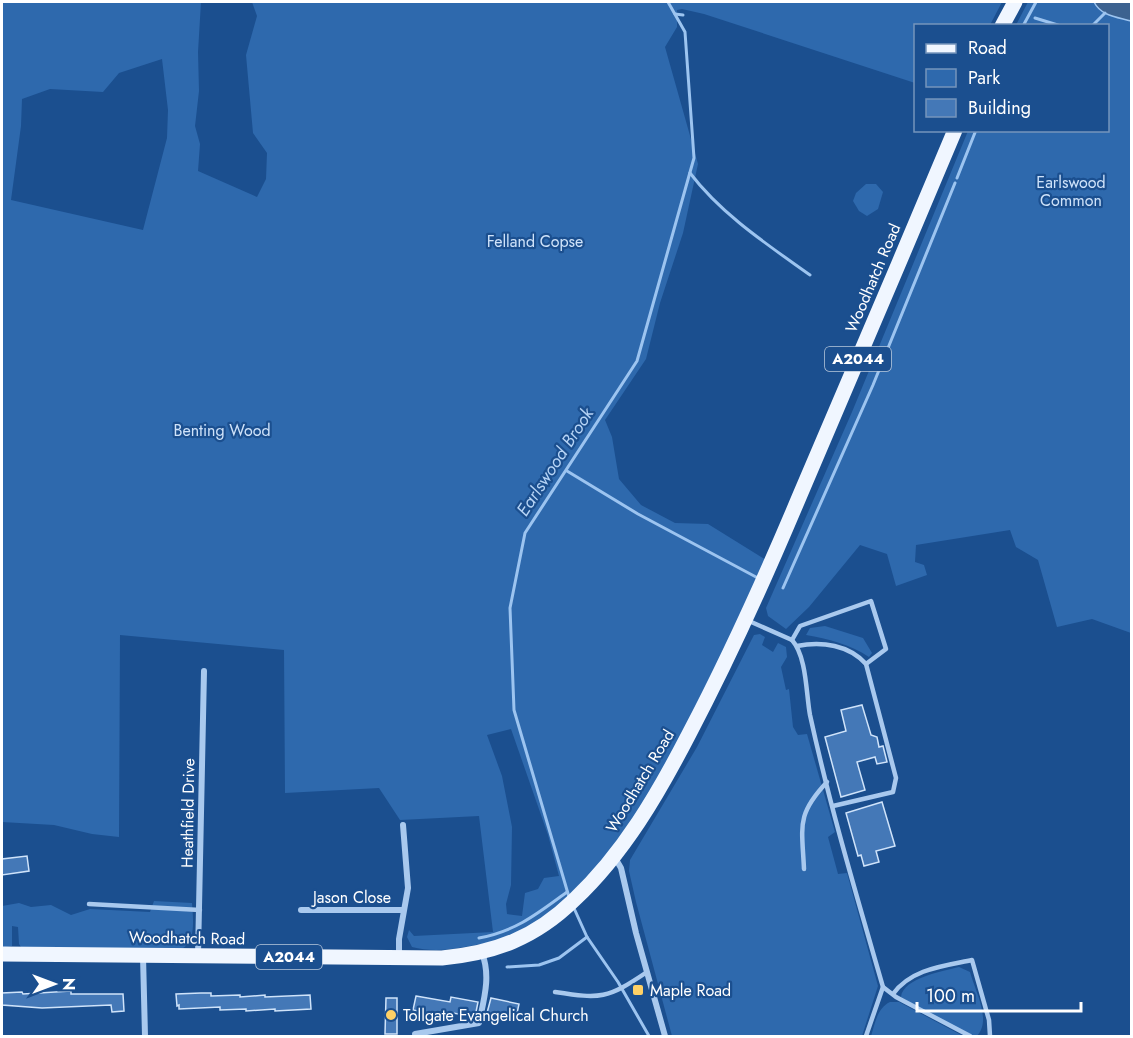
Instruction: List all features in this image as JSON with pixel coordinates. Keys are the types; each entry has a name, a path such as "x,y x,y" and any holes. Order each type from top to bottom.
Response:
{"main road":[{"path":"1003,24 1015,2"},
{"name":"Woodhatch Road","path":"2,954 442,958 501,948 538,928 569,905 614,856 643,816 708,699 746,620 954,132"}],"street":[{"name":"Heathfield Drive","path":"198,956 204,671"},
{"name":"Jason Close","path":"399,958 402,910 408,888 402,825"},
{"path":"614,856 621,868 665,1036"},
{"name":"Jason Close","path":"301,910 402,910"},
{"path":"415,1034 479,1023 487,986 486,963 482,952"},
{"path":"143,956 145,1036"}],"lane":[{"path":"792,640 800,626 871,601 886,649 866,664"},
{"path":"746,620 792,640 797,646 804,673 810,714 833,806 883,987 866,1036"},
{"path":"797,646 813,643 843,648 858,655 866,664 896,778 893,792 833,806"},
{"path":"804,868 802,826 804,810 827,782"},
{"path":"89,904 200,910"},
{"path":"893,994 899,986 926,970 972,960 989,1020 990,1036"},
{"path":"555,992 588,996 607,995 616,992 647,972"},
{"path":"883,987 970,1036"}],"green space":[{"path":"2,2 201,2 198,52 199,91 195,126 200,144 198,171 257,197 266,179 267,153 253,133 246,55 257,16 252,2 1002,2 991,24 914,24 914,83 704,14 677,10 677,27 665,47 698,164 683,233 660,303 646,359 605,420 612,437 619,479 641,505 675,523 708,524 766,560 695,713 654,787 603,861 551,911 527,929 500,940 448,949 426,950 412,947 407,937 409,930 414,936 493,932 479,816 400,820 379,788 285,793 284,650 120,635 119,837 92,834 54,825 2,822","holes":["162,59 168,110 167,138 143,230 11,200 21,126 22,99 50,89 103,92 119,73","511,729 548,835 559,876 544,878 538,889 525,893 522,916 507,914 506,904 511,885 512,827 502,776 487,735"]},
{"name":"Earlswood Common","path":"1028,2 1131,2 1131,633 1092,619 1057,627 1038,560 1016,547 1010,530 916,545 915,562 924,565 927,575 896,586 887,554 860,545 809,607 786,629 768,616 766,608 852,412 968,132 1109,132 1109,24 1017,24"},
{"path":"866,184 876,184 883,192 878,209 867,216 859,211 853,201 856,193"},
{"path":"825,626 863,638 872,653 869,657 847,645 806,635 810,628"},
{"path":"760,634 765,637 762,645 773,652 778,643 786,647 787,657 781,667 786,690 789,689 793,727 798,735 807,734 835,832 828,837 838,874 847,873 878,986 862,1036 672,1036 636,902 629,871 630,860 697,747 754,635"},
{"path":"154,901 192,903 193,930 185,947 179,950 21,947 18,927 12,926 12,946 2,948 2,906 19,903 31,907 51,905 71,915 90,909 150,912"},
{"path":"959,967 970,972 981,1005 983,1022 977,1036 967,1036 901,997 903,990 916,980"},
{"path":"890,1002 899,1002 963,1036 871,1036 879,1012"}],"shaded area":[{"path":"1094,2 1131,2 1131,21 1105,13"}],"building":[{"path":"862,705 871,735 877,737 879,747 883,746 887,762 877,764 875,757 857,762 865,790 841,797 825,737 846,731 841,710"},
{"path":"882,802 895,846 876,851 879,862 864,866 861,855 858,856 846,813"},
{"path":"27,856 29,871 2,875 2,859"},
{"path":"71,991 71,994 123,994 124,1011 112,1012 111,1005 42,1008 2,1005 2,993"},
{"path":"211,993 211,996 240,995 240,997 310,995 311,1009 246,1011 246,1009 220,1010 220,1007 179,1009 179,1005 177,1006 176,994"},
{"path":"416,996 450,1002 451,997 478,1002 475,1017 442,1011 441,1016 413,1010"},
{"name":"Tollgate Evangelical Church","path":"386,998 397,998 397,1034 385,1034"},
{"path":"491,998 519,1004 516,1018 487,1013"}],"waterway":[{"name":"Earlswood Brook","path":"569,897 514,710 510,608 525,533 637,361 694,158 685,32 668,2"},
{"path":"1024,24 1036,2"},
{"path":"1094,24 1105,13"},
{"name":"Earlswood Brook","path":"675,14 683,15"},
{"path":"1035,18 1054,24"},
{"path":"957,178 975,132"},
{"path":"690,173 731,216 810,275"},
{"path":"783,588 873,385 955,183"},
{"path":"567,471 638,514 756,577"},
{"path":"479,938 515,926 567,892"},
{"name":"Earlswood Brook","path":"573,906 587,937 618,982 649,1036"},
{"path":"507,967 539,965 559,958 587,937"}],"place":[{"name":"Maple Road","path":"638,990"},
{"name":"Tollgate Evangelical Church","path":"391,1015"}],"park label":[{"name":"Felland Copse","path":"535,241"},
{"name":"Benting Wood","path":"222,430"}]}
